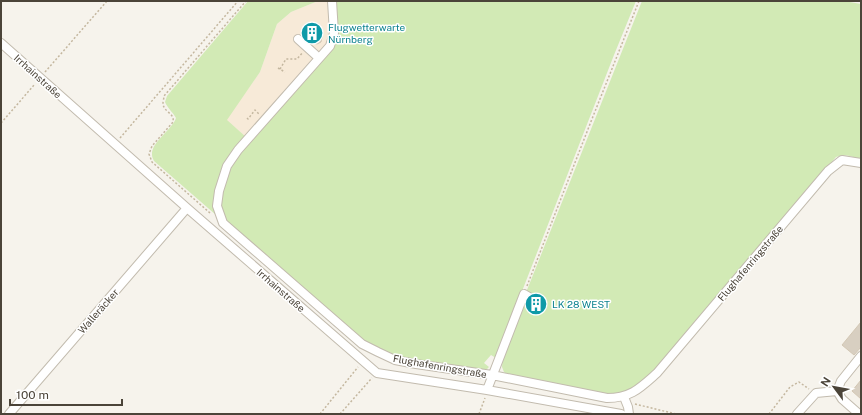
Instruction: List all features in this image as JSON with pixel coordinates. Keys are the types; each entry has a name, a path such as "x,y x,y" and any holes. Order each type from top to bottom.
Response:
{"street":[{"name":"Flughafenringstraße","path":"332,1 334,33 330,46 238,150 228,166 219,191 217,206 222,223 362,344 395,360 492,375 608,398 625,399 657,373 828,171 842,160 861,163"},
{"path":"298,38 319,58"},
{"name":"Irrhainstraße","path":"1,43 187,208 377,373"},
{"name":"Walleräcker","path":"8,414 187,208"},
{"path":"487,390 524,294 534,300 537,298 539,300"},
{"path":"837,391 841,381 861,356"},
{"path":"377,373 487,390 621,414"},
{"path":"797,414 816,393 837,391"},
{"path":"837,391 842,399 859,414"},
{"path":"625,399 628,407 628,414"}],"path":[{"path":"1,123 107,1"},
{"path":"115,144 238,1"},
{"path":"211,213 152,162 149,154 152,146 174,119 164,109 164,96 246,1"},
{"path":"524,294 639,1"},
{"path":"285,72 279,68 286,59 297,59 308,47"},
{"path":"247,118 248,119 255,110 265,119"},
{"path":"320,414 363,361"},
{"path":"340,414 377,373"},
{"path":"768,414 790,387 799,382 816,393"},
{"path":"479,414 487,390"},
{"path":"625,399 676,414"}],"shaded area":[{"path":"318,1 329,1 331,36 328,44 246,137 226,120 260,72 277,24 291,12"}],"green space":[{"path":"248,1 318,1 291,12 277,24 260,72 227,120 246,137 232,153 216,215 154,161 152,156 155,145 174,123 176,118 165,102 167,96"},
{"path":"335,1 636,1 496,358 491,355 484,363 489,367 486,370 407,360 387,354 360,340 232,229 225,219 220,206 220,197 232,163 338,38"},
{"path":"642,1 844,1 861,4 861,160 849,156 836,157 654,371 635,388 624,393 607,396 509,376 504,372 502,367 503,353 526,298 534,302 533,304 536,306 539,303 527,293 527,290"}],"building":[{"name":"Flugwetterwarte Nürnberg","path":"313,24 321,30 319,32 322,37 321,42 317,44 312,42 306,32"},
{"path":"861,322 861,347 854,355 842,345"},
{"path":"861,380 861,399 852,391"}],"place":[{"name":"Flugwetterwarte Nürnberg","path":"312,33"},
{"name":"LK 28 WEST","path":"536,304"}]}
